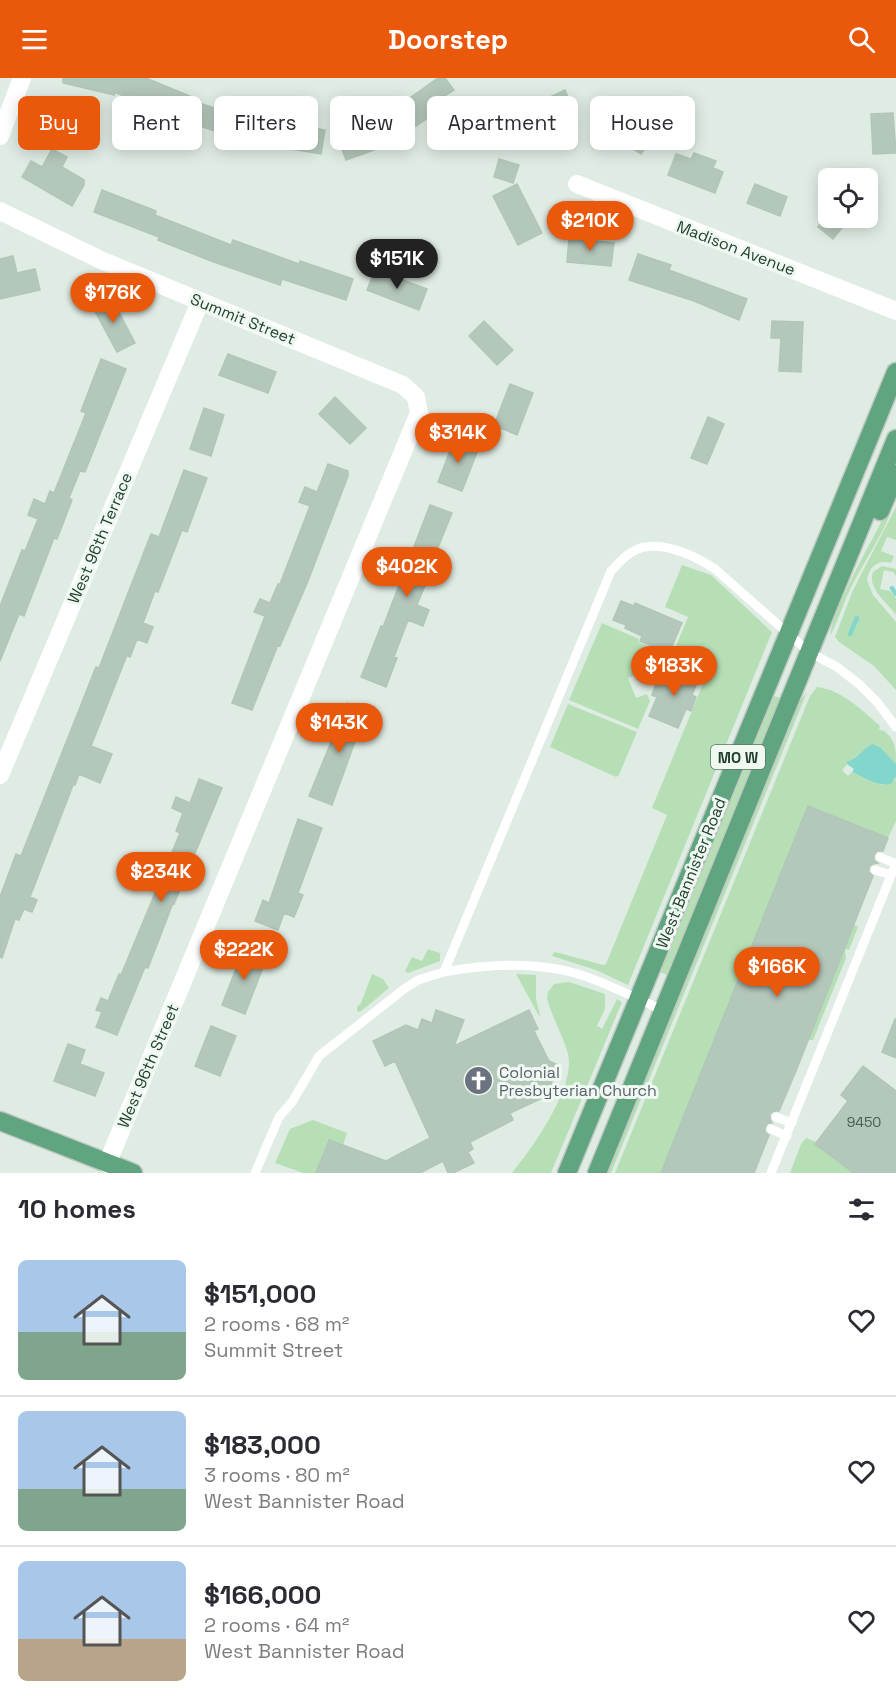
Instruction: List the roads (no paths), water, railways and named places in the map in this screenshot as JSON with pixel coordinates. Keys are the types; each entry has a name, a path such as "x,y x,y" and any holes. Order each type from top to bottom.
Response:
{"main road":[{"name":"West Bannister Road","path":"567,1173 896,372"},
{"name":"West Bannister Road","path":"597,1173 896,439"},
{"path":"858,534 881,509 896,474"},
{"path":"0,1121 133,1173"}],"street":[{"path":"0,136 4,115 22,78"},
{"name":"Madison Avenue","path":"577,184 896,311"},
{"name":"Summit Street","path":"0,211 103,261 403,385 416,397 417,402"},
{"name":"West 96th Terrace","path":"0,775 200,302"},
{"name":"West 96th Street","path":"107,1164 420,413 417,402"}],"lane":[{"path":"444,972 611,571 622,558 632,551 648,547 666,548 702,560 809,652 859,684 877,702 896,727"},
{"path":"771,1173 896,864 880,857"},
{"path":"875,870 891,876"},
{"path":"255,1173 279,1117 292,1102 319,1056 418,980 444,972 495,965 538,967 561,970 591,979 664,1011"},
{"path":"776,1117 792,1123"},
{"path":"771,1129 787,1136"}],"water":[{"path":"873,744 881,748 896,764 896,777 891,784 876,783 866,779 852,772 854,769 847,764"}],"waterway":[{"path":"892,588 896,594"},
{"path":"850,634 857,618"}],"place":[{"name":"Colonial Presbyterian Church","path":"478,1081"}]}
